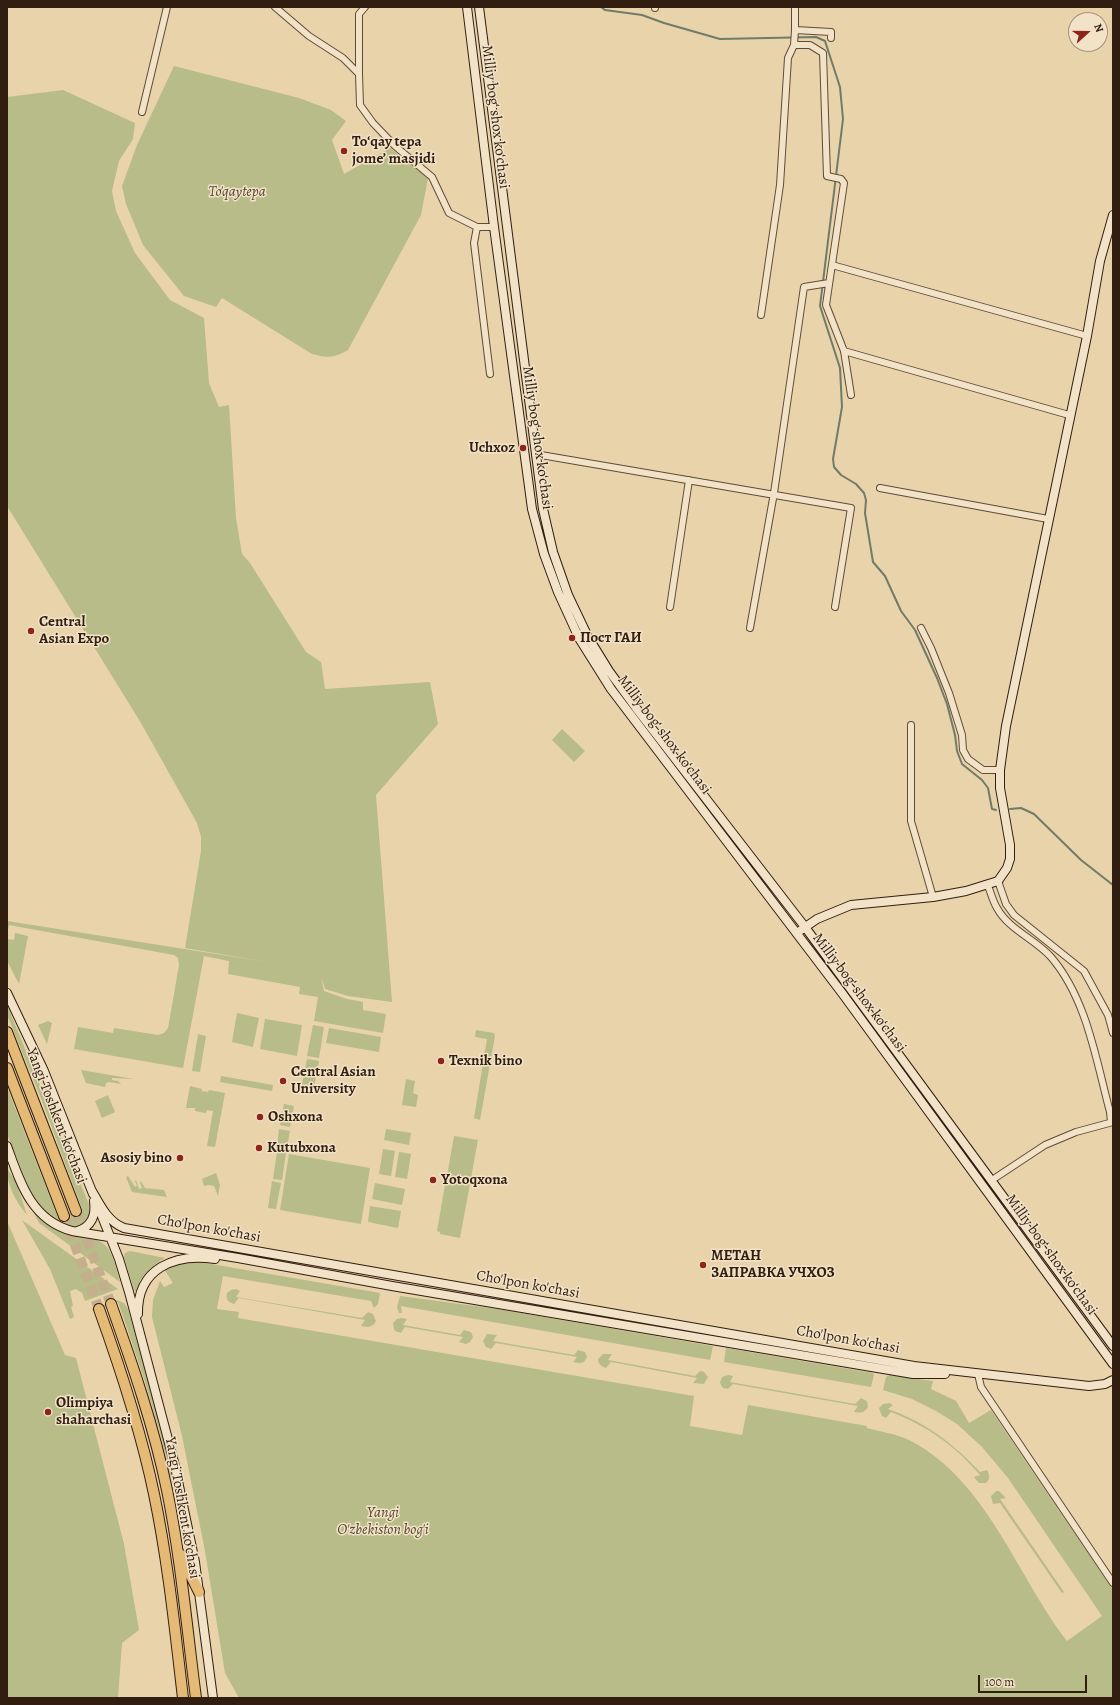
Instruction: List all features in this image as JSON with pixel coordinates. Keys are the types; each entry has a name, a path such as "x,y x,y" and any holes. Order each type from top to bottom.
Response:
{"highway":[{"name":"Yangi Toshkent ko‘chasi","path":"7,1032 76,1211"},
{"name":"Yangi Toshkent ko‘chasi","path":"7,1068 64,1216"},
{"name":"Yangi Toshkent ko‘chasi","path":"111,1304 134,1367 150,1422 167,1491 177,1547 196,1698"},
{"name":"Yangi Toshkent ko‘chasi","path":"99,1309 129,1397 153,1489 164,1551 183,1698"},
{"path":"177,1547 199,1592"}],"main road":[{"path":"467,9 479,8"},
{"name":"Milliy bog‘ shox ko‘chasi","path":"479,8 543,508 554,552 568,595 595,649 636,708 805,927 1113,1346"},
{"name":"Milliy bog‘ shox ko‘chasi","path":"467,9 494,227 532,509 544,554 571,622 590,657 626,710 895,1065 1113,1364"},
{"path":"797,934 817,919 851,905 933,897 988,886 998,882 1007,868 1010,859 1010,845 1000,788 1000,770 1006,726 1069,415 1087,336 1100,261 1113,215"},
{"path":"509,340 521,338"},
{"path":"7,993 44,1071 111,1237 127,1285 165,1423 180,1489 199,1592 213,1698"},
{"path":"895,1065 903,1059"},
{"path":"926,1107 934,1102"},
{"name":"Cho'lpon ko'chasi","path":"7,1146 22,1186 35,1207 54,1223 75,1231 913,1374 978,1374"},
{"path":"75,1231 86,1227 94,1218 95,1208 92,1191"},
{"name":"Cho'lpon ko'chasi","path":"92,1191 109,1217 116,1224 124,1228 914,1366 1089,1386 1105,1384 1113,1380"},
{"path":"142,1338 138,1313 140,1294 148,1279 163,1266 187,1258 275,1264"}],"street":[{"path":"142,112 168,7"},
{"path":"274,7 309,36 343,58 359,74"},
{"path":"358,7 360,105 373,123 395,146 432,177 449,213 477,227 494,227"},
{"path":"359,14 360,10 365,7"},
{"path":"761,315 780,185 788,58 794,45 796,30 795,7"},
{"path":"796,30 831,32 830,38"},
{"path":"794,45 810,45 824,53 827,176 841,179 844,183 832,265 825,284 826,305 844,350 851,395"},
{"path":"477,227 474,244 490,374"},
{"path":"832,265 1087,336"},
{"path":"750,628 774,493 804,288 825,284"},
{"path":"844,350 1069,415"},
{"path":"535,454 774,493 850,508 835,606"},
{"path":"670,607 689,480"},
{"path":"880,488 1048,519"},
{"path":"921,628 931,648 948,693 962,735 963,750 968,759 983,770 1000,770"},
{"path":"911,725 911,821 933,897"},
{"path":"998,882 1006,904 1014,915 1084,971 1108,1015 1113,1033"},
{"path":"988,886 997,908 1016,929 1050,956 1064,976 1079,1004 1089,1033 1112,1122 1076,1132 1045,1145 992,1180"},
{"path":"978,1374 981,1387 1113,1582"}],"green space":[{"name":"To'qaytepa","path":"174,66 299,98 331,110 346,121 332,140 344,174 390,148 428,178 421,215 348,350 339,355 331,356 312,354 222,298 216,307 184,296 143,245 126,204 122,186 137,145"},
{"path":"63,90 135,123 133,139 119,161 112,191 116,211 135,253 170,300 204,318 209,383 219,407 229,405 236,518 242,554 250,563 306,652 321,662 325,689 430,682 438,724 376,795 392,1002 348,996 325,989 321,977 324,991 347,999 363,1002 363,1010 386,1014 383,1033 314,1021 318,997 299,994 300,987 228,974 229,961 204,956 183,1068 74,1049 78,1027 113,1033 114,1028 158,1035 164,1033 168,1028 179,965 178,958 174,955 9,925 7,935 7,921 267,962 185,948 201,851 201,837 197,823 141,723 7,506 7,97"},
{"path":"562,729 585,751 574,762 552,740"},
{"path":"15,933 28,936 19,984 7,961 7,939 14,940"},
{"path":"7,1005 90,1207 89,1219 82,1225 76,1227 60,1223 46,1213 32,1196 7,1134 7,1087 58,1218 82,1209 42,1101 7,1015"},
{"path":"237,1013 259,1018 253,1047 232,1042"},
{"path":"265,1019 302,1025 297,1056 260,1049"},
{"path":"48,1021 52,1023 47,1044 38,1025"},
{"path":"313,1025 324,1027 319,1058 307,1056"},
{"path":"329,1028 381,1037 379,1052 326,1043"},
{"path":"476,1030 494,1033 495,1036 480,1120 474,1118 487,1039 475,1037"},
{"path":"198,1034 206,1036 200,1072 192,1071"},
{"path":"307,1059 319,1061 313,1092 301,1089"},
{"path":"81,1070 134,1079 112,1078 112,1080 118,1081 121,1084 109,1082 106,1083 105,1087 86,1083"},
{"path":"221,1076 273,1085 272,1091 220,1082"},
{"path":"406,1079 415,1081 413,1093 418,1095 416,1107 402,1105"},
{"path":"190,1086 202,1089 202,1091 208,1092 209,1090 225,1093 215,1147 207,1146 213,1111 207,1110 206,1113 195,1111 195,1108 186,1108"},
{"path":"108,1095 115,1112 102,1118 95,1101"},
{"path":"284,1104 294,1106 290,1127 280,1125"},
{"path":"279,1129 290,1131 287,1148 277,1146"},
{"path":"386,1129 411,1133 409,1145 384,1140"},
{"path":"454,1136 478,1140 460,1238 440,1234 440,1232 437,1231 445,1185 442,1184 444,1175 447,1176"},
{"path":"383,1149 395,1151 391,1176 379,1174"},
{"path":"277,1152 286,1153 282,1180 273,1179"},
{"path":"399,1152 411,1154 407,1179 395,1177"},
{"path":"289,1154 370,1168 361,1224 280,1210"},
{"path":"7,1168 16,1182 27,1215 19,1205 10,1187"},
{"path":"216,1173 220,1185 218,1196 214,1186 204,1186 202,1179"},
{"path":"128,1176 135,1187 137,1186 136,1180 139,1189 142,1188 141,1181 145,1188 164,1190 167,1197 132,1192 126,1177"},
{"path":"272,1181 281,1183 276,1209 268,1208"},
{"path":"375,1183 405,1189 402,1205 372,1199"},
{"path":"370,1206 401,1211 398,1228 368,1222"},
{"path":"33,1211 49,1224 62,1231 71,1235 96,1240 105,1245 111,1252 120,1282 39,1223"},
{"path":"22,1220 118,1289 85,1301 82,1293 76,1289 70,1291 73,1306 71,1307 74,1317 70,1319 50,1269"},
{"name":"Olimpiya shaharchasi","path":"7,1221 65,1355 76,1358 124,1544 139,1630 122,1643 118,1698 7,1698"},
{"path":"130,1251 165,1258 143,1276 136,1292 134,1290 124,1257 125,1253"},
{"name":"Yangi O'zbekiston bog'i","path":"194,1261 380,1293 378,1304 374,1308 371,1301 223,1276 217,1309 239,1312 238,1318 694,1396 690,1426 742,1435 748,1405 867,1426 867,1428 895,1435 911,1441 937,1458 960,1480 981,1505 1049,1615 1067,1641 1102,1616 1008,1478 982,1447 957,1424 912,1399 883,1390 886,1377 889,1375 933,1381 931,1389 956,1401 969,1423 991,1410 1113,1590 1113,1698 239,1698 225,1673 205,1551 182,1436 152,1317 153,1300 160,1281 164,1287 173,1283 164,1269 173,1264"},
{"path":"236,1289 240,1291 236,1297 362,1318 368,1312 373,1314 376,1321 372,1326 365,1327 361,1326 365,1320 239,1298 234,1304 228,1300 227,1293"},
{"path":"400,1296 498,1309 713,1346 710,1360 401,1306 402,1313 399,1313 397,1307"},
{"path":"117,1300 124,1303 128,1309 160,1423 180,1511 178,1511 160,1431 118,1302 93,1311 92,1309"},
{"path":"397,1319 407,1319 403,1325 460,1335 464,1330 471,1332 473,1337 470,1342 466,1344 459,1342 463,1337 405,1327 401,1333 395,1331 393,1323"},
{"path":"487,1334 497,1335 493,1341 574,1355 578,1350 585,1352 587,1357 584,1362 580,1363 573,1362 577,1357 496,1343 491,1349 486,1347 483,1341"},
{"path":"726,1348 873,1373 874,1375 871,1387 724,1362"},
{"path":"603,1354 612,1354 608,1360 695,1376 700,1371 704,1372 708,1377 704,1384 693,1383 697,1378 611,1362 606,1368 600,1365 598,1361"},
{"path":"728,1375 733,1376 730,1382 855,1404 861,1398 867,1401 868,1407 862,1412 854,1412 858,1406 733,1384 728,1389 723,1388 720,1383 722,1377"},
{"path":"889,1403 893,1405 888,1409 914,1420 938,1434 980,1472 987,1470 989,1479 987,1482 979,1483 974,1477 980,1475 970,1464 950,1446 929,1431 891,1412 886,1418 882,1416 879,1408 883,1404"},
{"path":"996,1491 999,1491 1006,1498 1000,1499 1064,1592 1062,1593 1000,1503 993,1504 991,1496"}],"waterway":[{"path":"601,7 605,10 642,15 720,39 816,37 825,41 840,87 843,119 820,306 840,368 842,407 833,459 834,467 841,475 856,484 864,493 866,500 865,513 873,562 885,576 901,611 915,630 937,678 947,704 955,735 957,751 962,764 982,780 988,788 992,809 996,810"},
{"path":"1010,809 1021,808 1034,814 1081,860 1113,885"}],"tunnel":[{"path":"76,1211 111,1304"},
{"path":"64,1216 99,1309"}],"place":[{"name":"To‘qay tepa jome’ masjidi","path":"344,151"},
{"name":"Uchxoz","path":"523,448"},
{"name":"Central Asian Expo","path":"31,631"},
{"name":"Пост ГАИ","path":"572,638"},
{"name":"Texnik bino","path":"441,1061"},
{"name":"Central Asian University","path":"283,1081"},
{"name":"Oshxona","path":"260,1117"},
{"name":"Kutubxona","path":"259,1148"},
{"name":"Asosiy bino","path":"180,1158"},
{"name":"Yotoqxona","path":"433,1180"},
{"name":"МЕТАН ЗАПРАВКА УЧХОЗ","path":"703,1265"},
{"name":"Olimpiya shaharchasi","path":"48,1412"}]}
